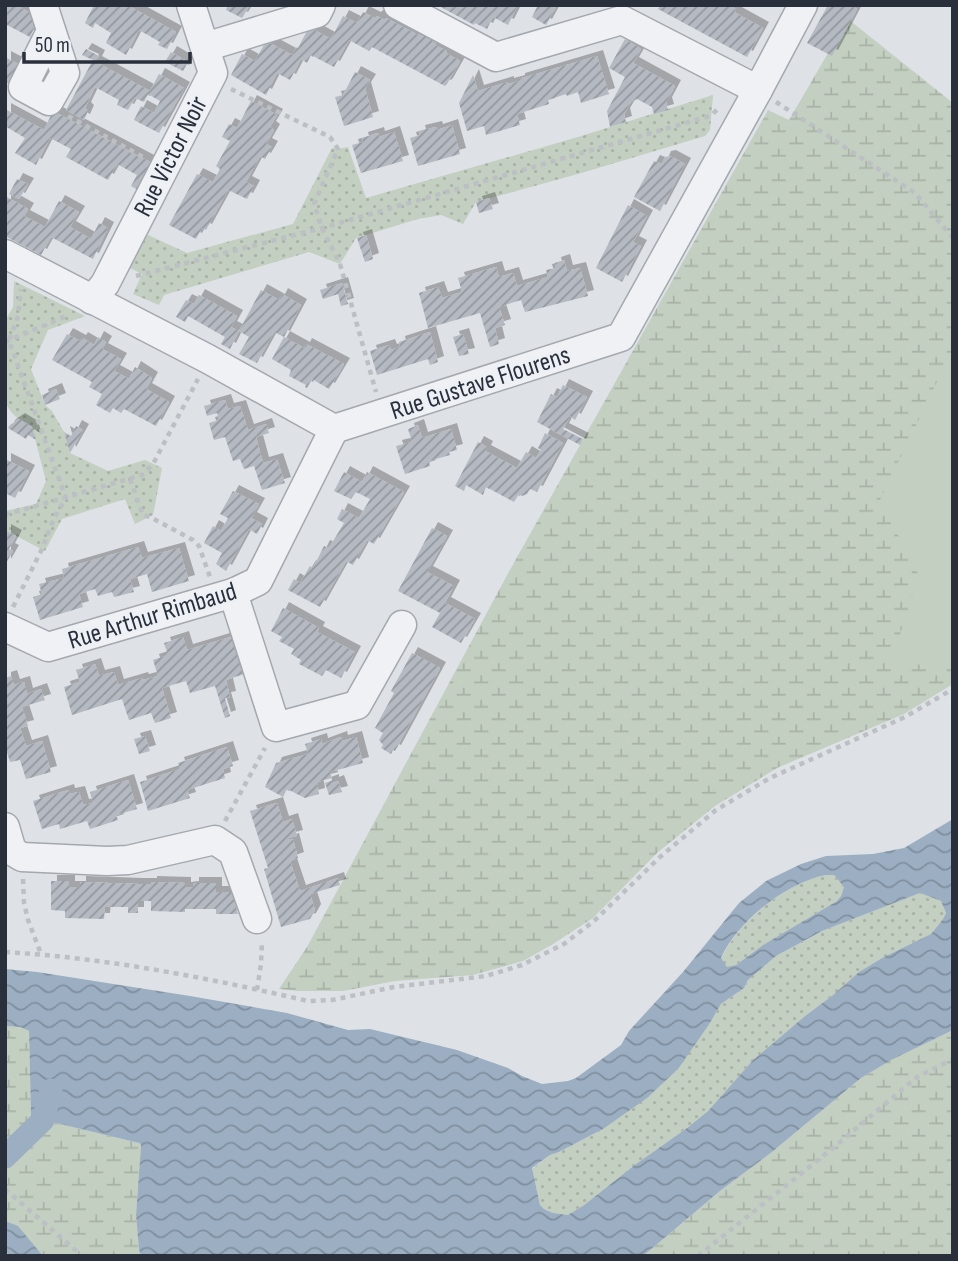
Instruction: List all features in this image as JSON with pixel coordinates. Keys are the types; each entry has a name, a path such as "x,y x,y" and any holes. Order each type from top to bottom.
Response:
{"street":[{"name":"Rue Victor Noir","path":"98,292 213,73 191,5"},
{"path":"398,5 496,57 622,20 752,87"},
{"name":"Rue Gustave Flourens","path":"334,429 621,337 752,87 803,5"},
{"path":"205,47 327,8"},
{"path":"47,18 65,73 48,101"},
{"path":"14,258 98,292 208,359 334,429"},
{"name":"Rue Arthur Rimbaud","path":"8,619 48,647 225,596 258,581 334,429"},
{"path":"225,596 276,727 357,705 402,625"},
{"path":"5,827 12,851 22,857 128,860 215,840 233,852 257,919"}],"path":[{"path":"210,79 330,137 338,149 314,204 322,228 340,264 384,413"},
{"path":"7,342 76,312 98,292 710,116 752,87 915,192 953,238"},
{"path":"48,101 55,109 164,168"},
{"path":"14,258 18,316 7,342 66,498"},
{"path":"5,516 142,475 153,464 208,359"},
{"path":"130,479 143,515 193,540 199,546 225,596"},
{"path":"8,619 54,518 66,498"},
{"path":"5,952 41,954 165,971 308,1001 332,1000 394,987 486,976 522,965 564,944 594,921 660,857 716,810 770,778 905,717 953,689"},
{"path":"215,840 276,727"},
{"path":"22,857 24,903 41,954"},
{"path":"257,919 262,940 257,990"},
{"path":"698,1256 917,1077 953,1059"},
{"path":"5,1189 82,1256"}],"green space":[{"path":"848,19 953,103 953,684 904,714 777,768 715,806 657,853 593,918 523,961 473,975 395,981 343,991 279,989 307,947 511,568 768,110 789,120"},
{"path":"713,95 710,130 705,136 476,202 463,224 441,215 418,219 356,238 340,264 309,252 164,295 159,305 133,294 142,274 116,261 133,228 187,253 293,224 332,148 348,147 366,198"},
{"path":"14,281 85,316 48,330 31,369 45,405 52,411 64,432 70,453 108,471 145,460 162,468 153,515 135,524 125,499 62,519 45,551 5,530 5,511 36,504 46,481 32,427 13,414 5,401 5,321 13,307"},
{"path":"953,355 953,669 891,661 919,576 880,500 947,361"},
{"path":"826,875 834,875 844,887 837,901 763,945 736,965 727,968 721,959 751,918 795,886"},
{"path":"920,893 941,901 946,913 931,934 859,972 753,1060 708,1111 584,1205 568,1215 553,1213 540,1205 532,1169 550,1155 603,1129 698,1038 721,1004 744,988 748,980 776,956 822,931"},
{"path":"5,1026 29,1031 31,1117 139,1143 141,1146 136,1215 141,1256 5,1256"},
{"path":"953,1030 953,1256 643,1256 861,1078 890,1060"}],"water":[{"path":"953,819 953,1030 861,1078 643,1256 141,1256 136,1215 141,1145 31,1117 29,1031 5,1026 5,969 287,1013 348,1030 370,1029 457,1050 508,1068 542,1084 568,1081 621,1045 629,1031 683,972 739,903 766,881 801,864 826,856 873,854 904,848","holes":["826,875 834,875 844,887 837,901 763,945 736,965 727,967 721,958 751,918 795,886","920,893 941,901 946,913 931,934 859,972 753,1060 708,1111 584,1205 568,1215 553,1213 540,1205 532,1168 550,1155 603,1129 647,1098 678,1069 721,1004 744,988 748,980 776,956 822,931"]},
{"path":"5,1221 18,1226 43,1256 10,1256 5,1250"}],"building":[{"path":"5,5 16,5 39,18 30,37 5,24"},
{"path":"94,5 127,5 176,32 167,49 139,30 126,55 106,43 111,33 95,23 93,28 85,23"},
{"path":"228,5 250,5 242,18 226,10"},
{"path":"437,5 518,5 508,25 493,17 487,29"},
{"path":"538,5 557,5 546,25 532,17"},
{"path":"660,5 729,5 736,9 734,12 763,28 747,57 658,9"},
{"path":"828,5 851,5 857,9 832,56 807,43"},
{"path":"363,12 375,18 386,18 418,35 420,33 460,61 447,84 445,86 372,47 369,51 349,40 334,67 311,55 307,63 301,59 290,80 277,73 266,95 231,75 242,54 255,61 266,41 292,55 309,27 331,39 343,16 357,23"},
{"path":"625,39 641,49 633,63 675,86 666,103 668,110 654,114 652,107 637,99 631,102 624,114 626,122 610,127 607,111 625,77 609,68"},
{"path":"86,49 99,56 96,62 150,91 159,74 184,88 159,133 134,120 141,106 154,113 160,101 148,94 144,102 135,98 128,110 117,105 119,100 95,87 85,108 88,111 84,120 66,110 93,60 82,55"},
{"path":"171,52 188,62 183,71 165,62"},
{"path":"597,56 609,94 581,103 578,92 567,96 566,94 548,100 549,104 517,114 520,125 486,135 484,126 467,131 459,103 473,75 478,91"},
{"path":"5,57 24,67 14,86 5,82"},
{"path":"355,72 370,80 365,88 373,117 344,126 335,97 343,95"},
{"path":"251,101 277,115 270,127 274,130 266,144 272,147 265,159 260,156 246,182 254,186 247,199 228,190 206,230 202,228 196,239 169,225 197,174 213,182 220,169 216,166 230,141 222,137 229,124 237,128"},
{"path":"5,109 44,130 53,111 154,164 140,191 131,186 137,175 117,164 108,180 66,157 71,149 50,138 36,165 15,153 25,138 5,126"},
{"path":"452,125 460,154 418,166 410,138 420,135 419,131 436,127 437,130"},
{"path":"394,132 403,161 361,173 352,145 363,142 362,138 378,133 379,137"},
{"path":"670,156 685,164 660,211 634,197 654,161 662,164 665,157"},
{"path":"17,179 28,184 19,199 9,194"},
{"path":"5,196 28,209 24,216 45,227 59,201 79,212 70,227 91,239 99,223 108,228 93,259 51,237 41,255 5,236"},
{"path":"489,198 493,209 479,213 476,202"},
{"path":"628,205 647,216 633,242 641,246 622,282 596,268"},
{"path":"366,235 373,259 365,262 357,238"},
{"path":"564,260 567,271 580,268 588,296 525,312 521,300 499,307 505,325 495,328 499,344 490,347 480,313 428,328 419,293 438,287 442,298 462,292 458,278 496,267 499,277 513,273 517,286 548,277 546,270 556,268 555,263"},
{"path":"342,283 348,304 341,306 338,294 323,299 320,290"},
{"path":"261,290 279,300 282,294 301,305 284,337 274,332 257,363 239,354 249,337 239,331"},
{"path":"199,295 237,316 231,327 239,331 230,349 221,344 225,337 188,316 185,322 176,317 186,300 194,304"},
{"path":"430,332 438,362 430,365 428,359 377,375 370,351 389,345 391,350 400,347 399,342"},
{"path":"67,334 94,345 98,337 106,342 102,349 121,359 114,371 129,379 135,367 152,378 146,389 169,402 156,426 124,409 121,413 113,408 110,413 96,405 102,394 89,387 92,382 52,360"},
{"path":"463,334 469,354 459,356 453,337"},
{"path":"284,337 304,348 306,344 344,364 329,389 312,379 307,388 305,387 306,385 289,376 291,370 272,359"},
{"path":"563,385 587,397 575,420 570,416 563,429 583,439 580,445 537,422 551,394 557,397"},
{"path":"56,389 60,399 45,405 42,395"},
{"path":"225,400 228,409 240,406 248,430 266,424 269,433 256,437 263,463 277,459 285,483 262,490 254,466 244,469 240,459 233,461 225,437 214,440 209,423 219,420 217,413 207,416 204,406"},
{"path":"19,419 32,427 36,440 28,435 26,439 8,428"},
{"path":"418,425 422,438 451,429 457,450 429,461 430,466 405,474 396,446 412,442 408,429"},
{"path":"76,426 83,430 70,453 64,432 71,436"},
{"path":"545,433 563,443 537,492 530,489 527,494 519,494 514,502 486,487 483,495 466,485 464,491 455,486 478,442 487,447 485,451 517,468 526,452 536,458"},
{"path":"5,459 29,471 15,498 5,493"},
{"path":"344,472 362,482 367,472 404,492 374,544 367,540 353,565 346,561 320,607 288,590 294,579 300,583 310,566 313,568 324,546 329,548 344,523 337,519 342,509 359,518 370,499 356,492 351,499 334,491"},
{"path":"233,491 259,504 251,518 262,524 257,534 249,529 226,571 216,564 222,553 204,543 213,526 221,531 228,518 220,514"},
{"path":"432,528 447,536 427,572 454,586 445,603 475,619 461,643 432,627 440,613 398,591"},
{"path":"5,530 16,536 9,549 13,551 5,565"},
{"path":"138,547 142,558 179,548 189,581 152,592 147,574 130,579 134,592 114,597 112,592 98,596 95,589 79,594 83,607 40,620 33,597 42,594 39,584 64,578 62,569"},
{"path":"283,608 319,628 317,632 355,652 341,678 326,670 322,676 299,664 301,660 291,654 294,649 279,641 282,637 271,631"},
{"path":"234,636 244,674 226,680 230,697 225,698 230,716 225,718 215,686 190,693 186,681 162,688 171,718 155,723 151,713 129,720 122,699 72,715 64,687 80,682 76,670 95,664 99,676 114,672 118,685 142,678 143,680 158,676 153,660 168,655 164,643 183,637 187,650"},
{"path":"412,653 440,668 391,754 381,748 383,745 379,740 383,733 375,728"},
{"path":"11,676 14,685 24,682 27,694 41,689 45,700 22,707 28,726 20,728 26,746 42,741 51,772 26,779 20,760 10,762 5,746 5,678"},
{"path":"145,736 150,751 139,754 134,739"},
{"path":"341,737 342,741 356,737 363,763 330,772 332,778 317,782 319,794 305,798 287,789 283,797 265,787 276,763 308,754 305,744 321,739 322,744"},
{"path":"227,747 233,766 223,769 225,778 187,790 190,798 148,811 140,782 180,769 178,763"},
{"path":"128,780 137,809 116,815 118,820 90,829 87,821 60,829 59,824 42,829 33,801 68,790 69,794 79,792 83,805 93,803 90,792"},
{"path":"333,780 333,783 338,781 342,792 329,795 325,783"},
{"path":"277,803 283,822 292,819 297,836 289,838 293,839 298,858 290,861 300,891 338,878 340,885 310,894 315,910 310,919 281,927 264,869 268,868 250,811"},
{"path":"51,881 69,881 69,887 80,887 80,882 185,883 185,888 193,887 193,883 216,883 216,892 232,892 238,914 216,914 216,909 151,911 151,901 138,901 138,913 128,913 128,907 105,907 104,919 65,918 65,911 51,910"}],"waterway":[{"path":"5,1157 43,1120 51,1090"}]}
